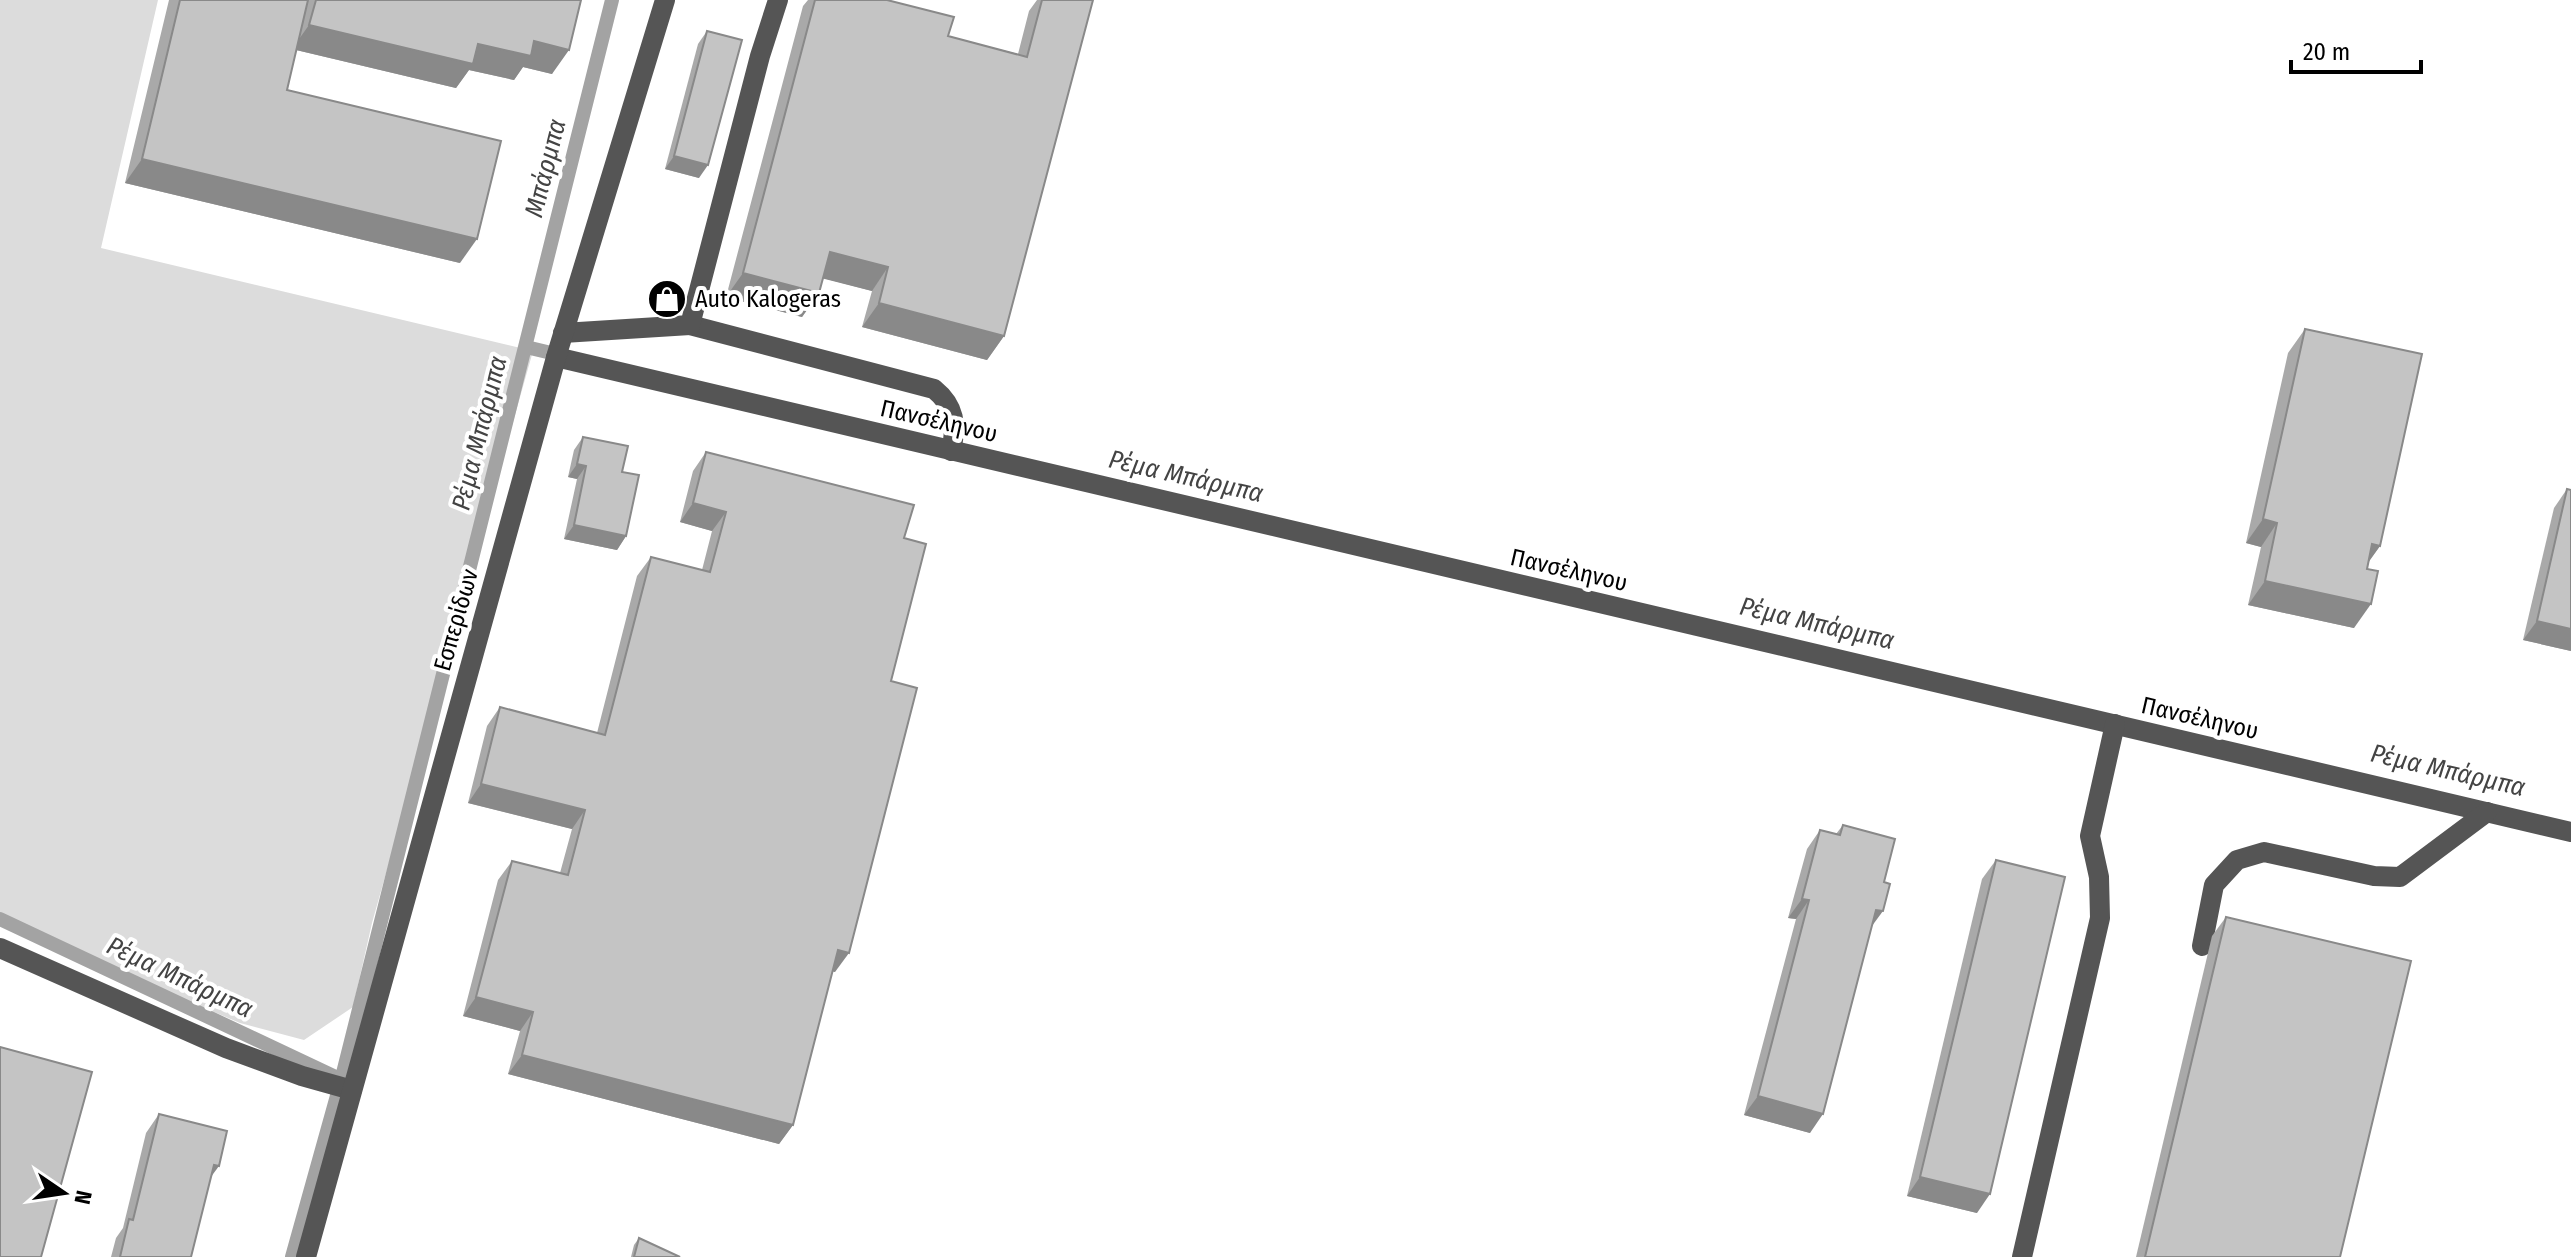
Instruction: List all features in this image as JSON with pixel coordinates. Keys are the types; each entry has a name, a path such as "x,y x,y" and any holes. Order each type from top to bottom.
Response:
{"street":[{"name":"Εσπερίδων","path":"306,1257 556,357 665,0"},
{"path":"690,325 760,56 778,0"},
{"path":"563,333 690,325 934,389 945,398 952,411 955,424 951,451"},
{"name":"Πανσέληνου","path":"556,357 2571,832"},
{"path":"2022,1257 2100,918 2099,877 2090,836 2115,724"},
{"path":"2202,946 2214,885 2237,860 2264,852 2374,876 2400,877 2487,812"},
{"path":"0,948 226,1048 302,1076 352,1090"}],"shaded area":[{"path":"0,0 158,0 101,248 533,351 372,923 353,1007 304,1040 240,1023 0,921"}],"building":[{"path":"180,0 308,0 287,90 501,141 477,239 142,159"},
{"path":"316,0 581,0 569,50 534,41 531,56 478,44 473,64 309,25"},
{"path":"815,0 887,0 954,17 948,36 1027,57 1042,0 1093,0 1004,336 879,303 888,267 830,252 819,293 743,273"},
{"path":"707,31 742,40 708,165 674,156"},
{"path":"2305,329 2422,354 2380,546 2372,544 2367,569 2378,571 2371,604 2265,581 2277,523 2263,519"},
{"path":"583,437 628,446 622,472 639,475 626,536 574,525 586,466 577,464"},
{"path":"706,452 914,505 904,538 926,544 891,681 917,688 849,953 838,950 793,1125 522,1055 533,1012 476,997 512,861 568,875 585,810 481,784 500,707 605,735 651,557 710,572 726,512 693,503"},
{"path":"2567,489 2571,490 2571,629 2537,621"},
{"path":"1843,825 1895,839 1884,882 1890,884 1883,911 1876,910 1823,1114 1758,1096 1809,900 1802,899 1820,830 1840,835"},
{"path":"1996,860 2065,877 1990,1194 1920,1177"},
{"path":"2226,917 2411,961 2340,1257 2145,1257"},
{"path":"0,1047 92,1072 41,1257 0,1257"},
{"path":"159,1114 227,1131 219,1166 214,1165 191,1257 120,1257 129,1219 133,1220"},
{"path":"639,1238 680,1257 634,1257"}],"waterway":[{"name":"Ρέμα Μπάρμπα","path":"292,1257 340,1085 612,0"},
{"name":"Ρέμα Μπάρμπα","path":"526,347 564,356"},
{"name":"Ρέμα Μπάρμπα","path":"0,919 340,1079"}],"place":[{"name":"Auto Kalogeras","path":"667,299"}],"water label":[{"name":"Μπάρμπα","path":"545,168"}]}
